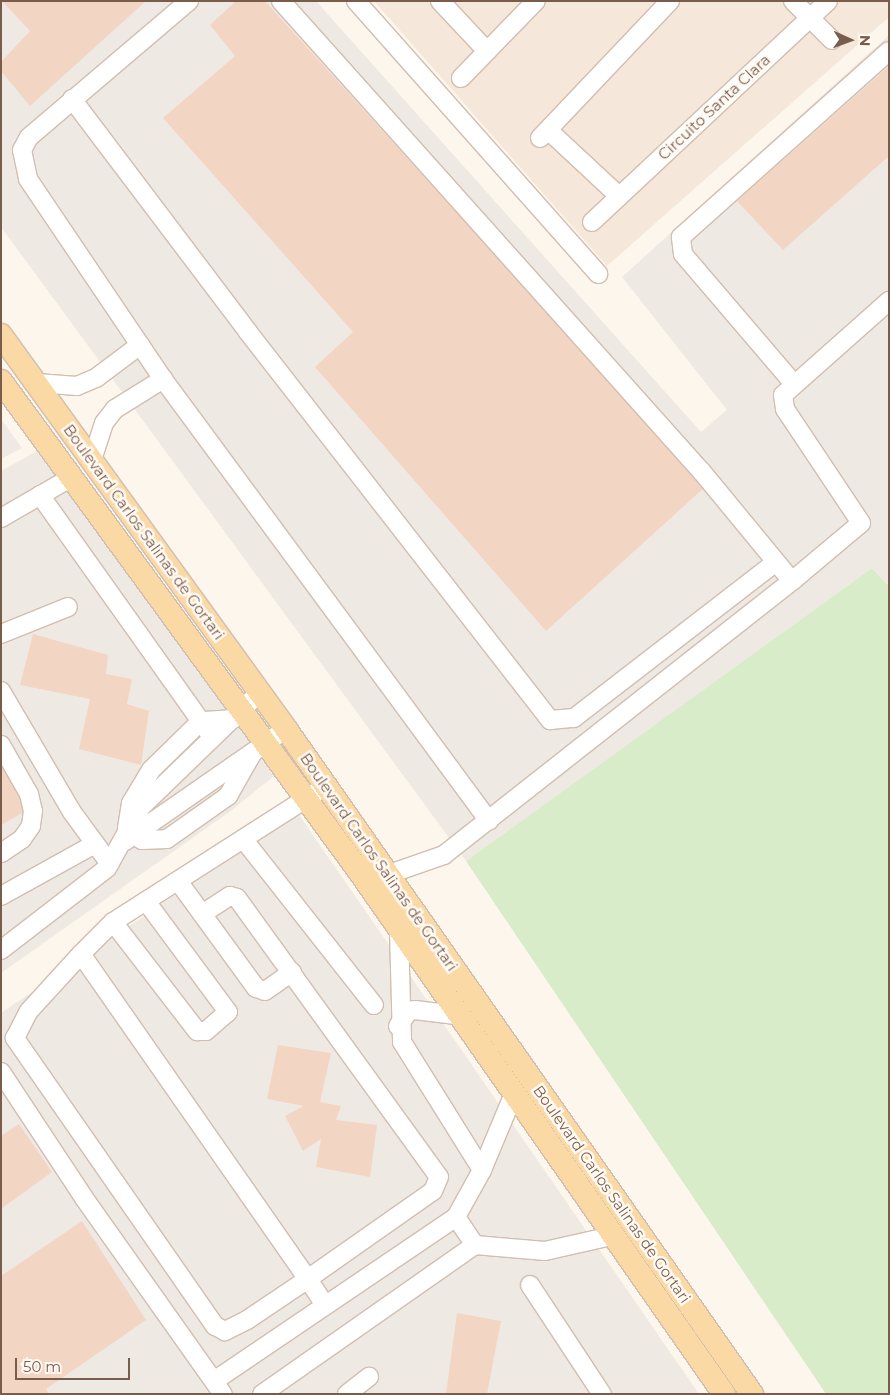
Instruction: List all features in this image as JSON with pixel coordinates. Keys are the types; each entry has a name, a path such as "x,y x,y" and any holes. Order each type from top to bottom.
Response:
{"main road":[{"name":"Boulevard Carlos Salinas de Gortari","path":"1,335 286,729 324,787 388,874 752,1394"},
{"name":"Boulevard Carlos Salinas de Gortari","path":"4,389 72,477 258,750 304,800 399,932 611,1236 724,1394"}],"street":[{"path":"189,1 29,137 22,150 22,162 28,179 163,379 489,821"},
{"path":"281,1 695,465 792,581"},
{"path":"356,1 598,274"},
{"path":"440,1 487,51"},
{"path":"461,78 536,1"},
{"path":"618,196 544,134 670,1"},
{"path":"792,1 832,40"},
{"name":"Circuito Santa Clara","path":"592,222 828,1"},
{"path":"794,384 683,254 681,237 889,51"},
{"path":"72,99 266,356 550,720 574,718 776,562"},
{"path":"388,874 440,857 489,821 792,581 861,523 785,409 783,395 889,301"},
{"path":"37,383 77,386 96,378 140,345"},
{"path":"92,460 104,423 115,409 163,379"},
{"path":"1,518 72,477"},
{"path":"40,495 214,738"},
{"path":"1,634 68,607"},
{"path":"1,691 95,844 110,864"},
{"path":"1,950 110,864 128,836 141,807 259,693"},
{"path":"128,836 138,788 201,721 236,716"},
{"path":"128,836 197,793 286,729"},
{"path":"1,745 28,794 33,811 31,826 22,839 1,853"},
{"path":"128,836 151,842 167,839 234,789 258,750"},
{"path":"180,771 197,793"},
{"path":"223,774 234,789"},
{"path":"202,914 235,896 439,1176 436,1188 308,1279 247,1320 221,1330 18,1044 15,1032 29,1011 113,922 244,840 324,787"},
{"path":"244,840 374,1005"},
{"path":"1,896 95,844"},
{"path":"178,880 259,990 268,989 292,972"},
{"path":"113,922 197,1031 206,1031 228,1012 146,901"},
{"path":"399,932 398,1026 412,1060 482,1170"},
{"path":"81,954 325,1304"},
{"path":"398,1026 409,1011 415,1010 456,1015"},
{"path":"1,1072 84,1198 219,1387 325,1304 456,1217 482,1170 513,1096"},
{"path":"456,1217 475,1245"},
{"path":"262,1394 475,1245 545,1251 611,1236"},
{"path":"530,1285 602,1394"},
{"path":"347,1394 369,1377"}],"shaded area":[{"path":"1,1 316,1 701,432 727,410 622,277 889,35 889,585 872,568 466,861 1,227"},
{"path":"374,1 889,1 889,17 607,266"},
{"path":"1,419 22,448 1,459"},
{"path":"39,450 274,776 228,813 1,973 1,471"},
{"path":"297,812 699,1394 1,1394 1,1013"}],"green space":[{"path":"872,568 889,586 889,1394 826,1394 466,861"}],"building":[{"path":"2,1 146,1 30,106 1,71 1,62 30,31"},
{"path":"236,1 265,1 705,487 546,631 315,367 353,332 163,118 235,56 210,25"},
{"path":"889,66 889,156 783,250 737,201"},
{"path":"33,634 108,655 106,674 132,679 127,704 149,711 141,765 79,749 90,699 20,685"},
{"path":"1,755 31,808 1,825"},
{"path":"278,1045 331,1053 320,1102 341,1106 336,1120 377,1125 370,1177 316,1167 321,1139 303,1151 285,1116 304,1106 267,1099"},
{"path":"19,1124 52,1172 1,1209 1,1136"},
{"path":"82,1221 146,1320 46,1389 49,1394 1,1394 1,1276"},
{"path":"457,1313 501,1321 487,1394 446,1394"}]}
